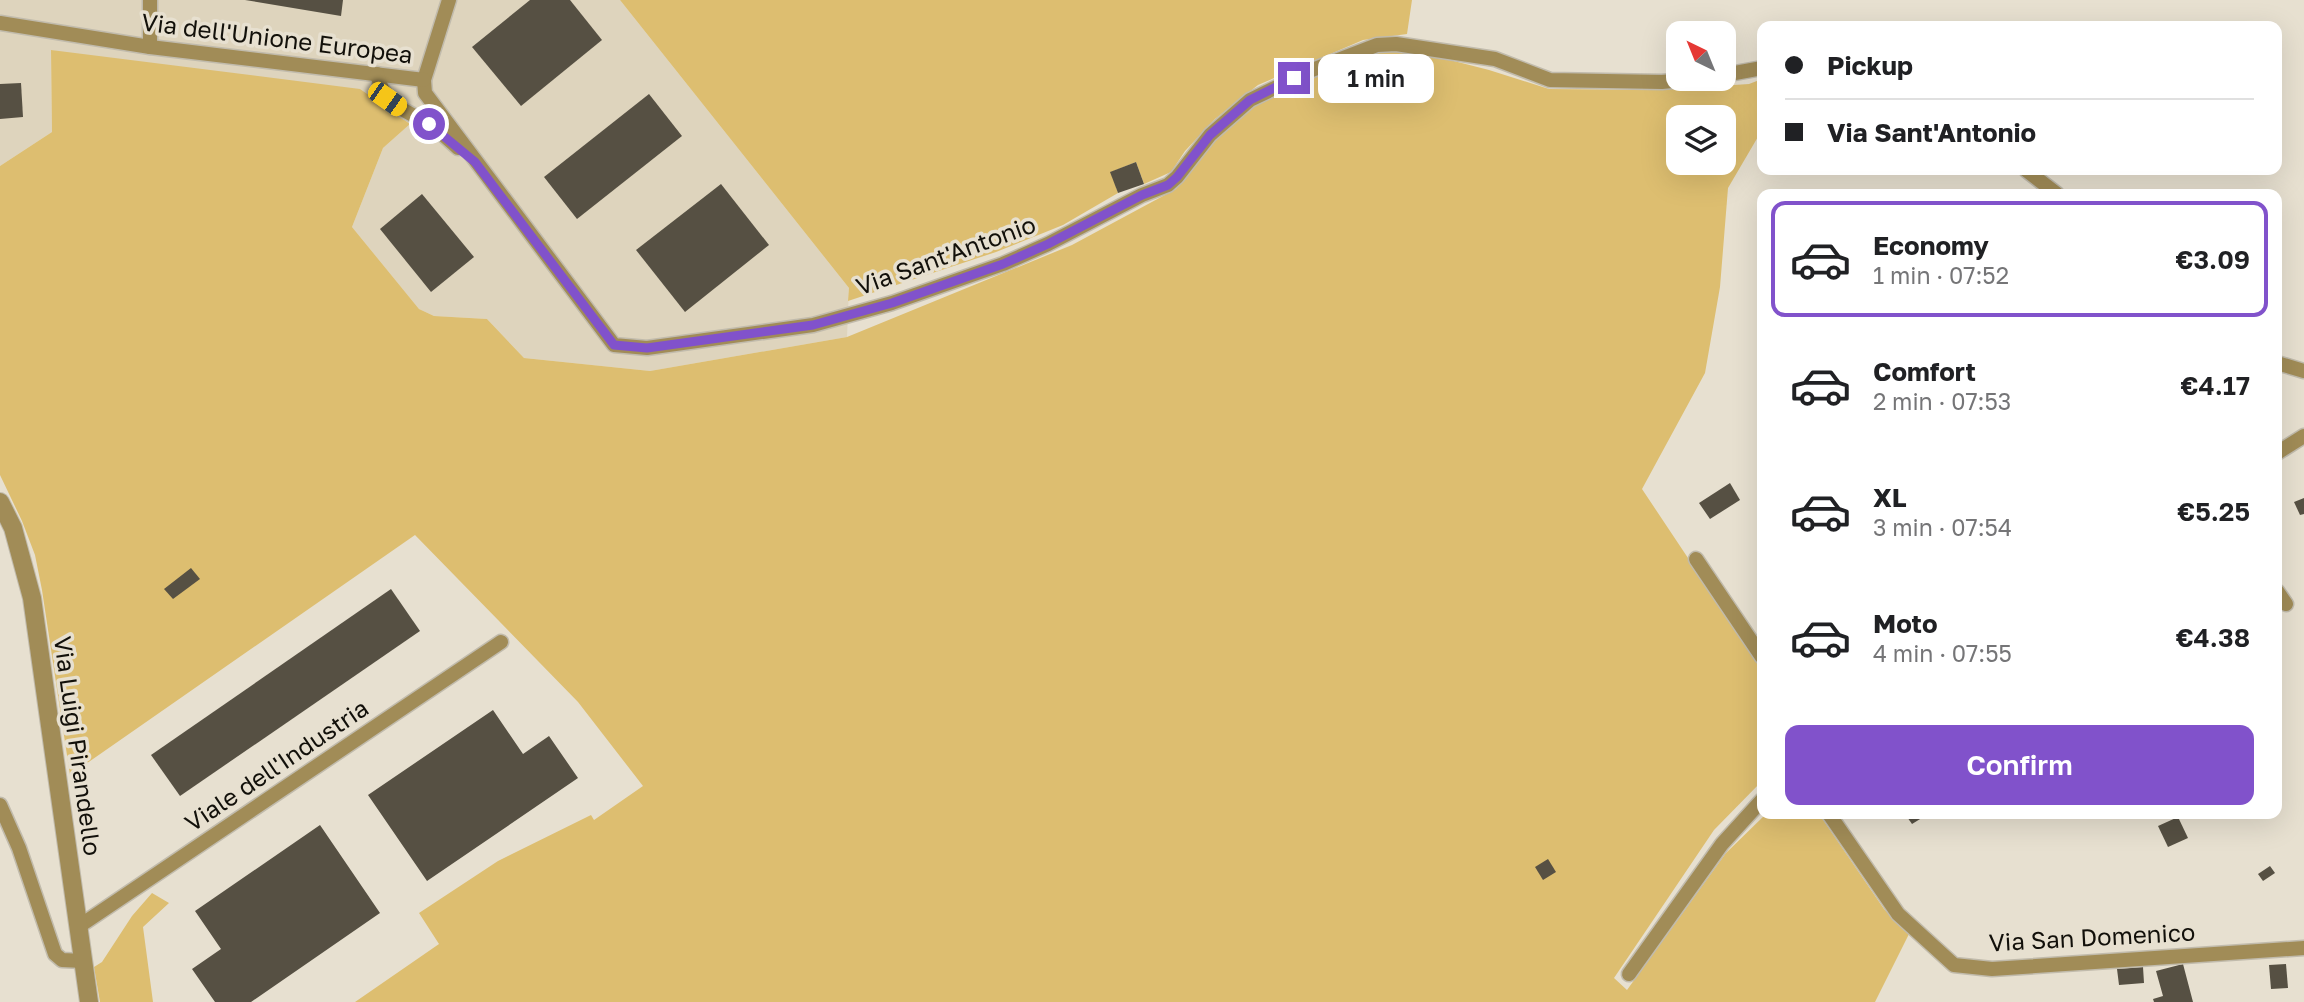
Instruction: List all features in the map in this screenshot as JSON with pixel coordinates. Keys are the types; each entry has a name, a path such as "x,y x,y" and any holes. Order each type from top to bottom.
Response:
{"street":[{"path":"150,0 150,47"},
{"path":"408,113 424,87 449,0"},
{"name":"Via dell'Unione Europea","path":"0,23 150,47 377,74 424,87"},
{"name":"Via Sant'Antonio","path":"475,162 614,345 647,348 813,325 892,303 1003,264 1142,195 1168,185 1210,135 1250,100 1312,69 1377,45 1396,44 1495,59 1550,79 1666,82"},
{"path":"1736,73 1757,69"},
{"path":"377,74 387,99 429,124 475,162"},
{"path":"424,87 475,162"},
{"path":"2032,175 2051,189"},
{"path":"2282,364 2304,371"},
{"path":"2282,450 2304,436"},
{"name":"Via Luigi Pirandello","path":"0,502 13,528 32,598 89,1002"},
{"path":"1696,559 1757,650"},
{"path":"2282,598 2286,604"},
{"name":"Viale dell'Industria","path":"78,927 501,642"},
{"path":"0,805 19,848 55,954 62,960 83,961"},
{"path":"1629,974 1722,845 1757,806"},
{"name":"Via San Domenico","path":"1832,819 1898,914 1954,965 1992,969 2304,947"}],"shaded area":[{"path":"0,0 620,0 849,288 847,337 650,371 524,358 487,319 434,316 419,309 352,227 383,148 410,124 51,50 52,132 0,166"},
{"path":"620,0 1412,0 1407,34 1363,40 1258,85 1215,119 1185,151 1171,172 1144,184 1136,162 1111,172 1118,193 1063,225 996,252 848,301 849,288"},
{"path":"1399,47 1489,70 1549,89 1736,91 1736,85 1757,81 1757,139 1736,174 1736,105 1666,105 1666,175 1736,175 1728,188 1720,287 1705,373 1642,489 1757,662 1757,786 1714,830 1614,978 1627,990 1726,853 1761,819 1822,819 1884,909 1909,934 1875,1002 355,1002 439,944 419,913 498,861 591,815 594,820 643,786 578,702 415,535 70,775 35,555 0,475 0,166 52,132 51,50 360,89 410,124 383,148 352,227 419,309 434,316 487,319 524,358 650,371 847,337 1072,245 1176,189 1223,131 1250,108 1278,90 1358,55"},
{"path":"152,893 169,903 143,927 153,1002 100,1002 94,967 102,962 132,916"}],"building":[{"path":"245,0 343,0 341,16"},
{"path":"530,0 570,0 602,40 521,106 472,47"},
{"path":"21,83 23,117 0,119 0,84"},
{"path":"649,94 682,136 577,219 544,177"},
{"path":"1136,162 1144,184 1118,193 1110,172"},
{"path":"721,184 769,245 685,312 636,250"},
{"path":"422,194 474,257 431,292 380,229"},
{"path":"1730,483 1740,500 1710,519 1699,503"},
{"path":"2304,498 2304,514 2300,515 2294,502"},
{"path":"191,568 200,579 173,599 164,589"},
{"path":"391,589 420,631 180,796 151,755"},
{"path":"493,710 523,754 549,736 578,778 427,881 368,795"},
{"path":"2179,819 2188,838 2168,847 2158,826"},
{"path":"320,825 380,913 251,1002 215,1002 192,969 221,949 195,911"},
{"path":"1548,859 1556,872 1543,880 1535,867"},
{"path":"2270,866 2275,873 2263,881 2258,874"},
{"path":"2183,964 2193,1002 2154,1002 2153,999 2163,996 2156,971"},
{"path":"2286,964 2288,988 2271,989 2269,965"},
{"path":"2143,967 2144,983 2119,985 2117,969"}],"route":[{"path":"429,124 475,162 614,345 647,348 813,325 892,303 1003,264 1142,195 1168,185 1210,135 1250,100 1294,78"}]}
